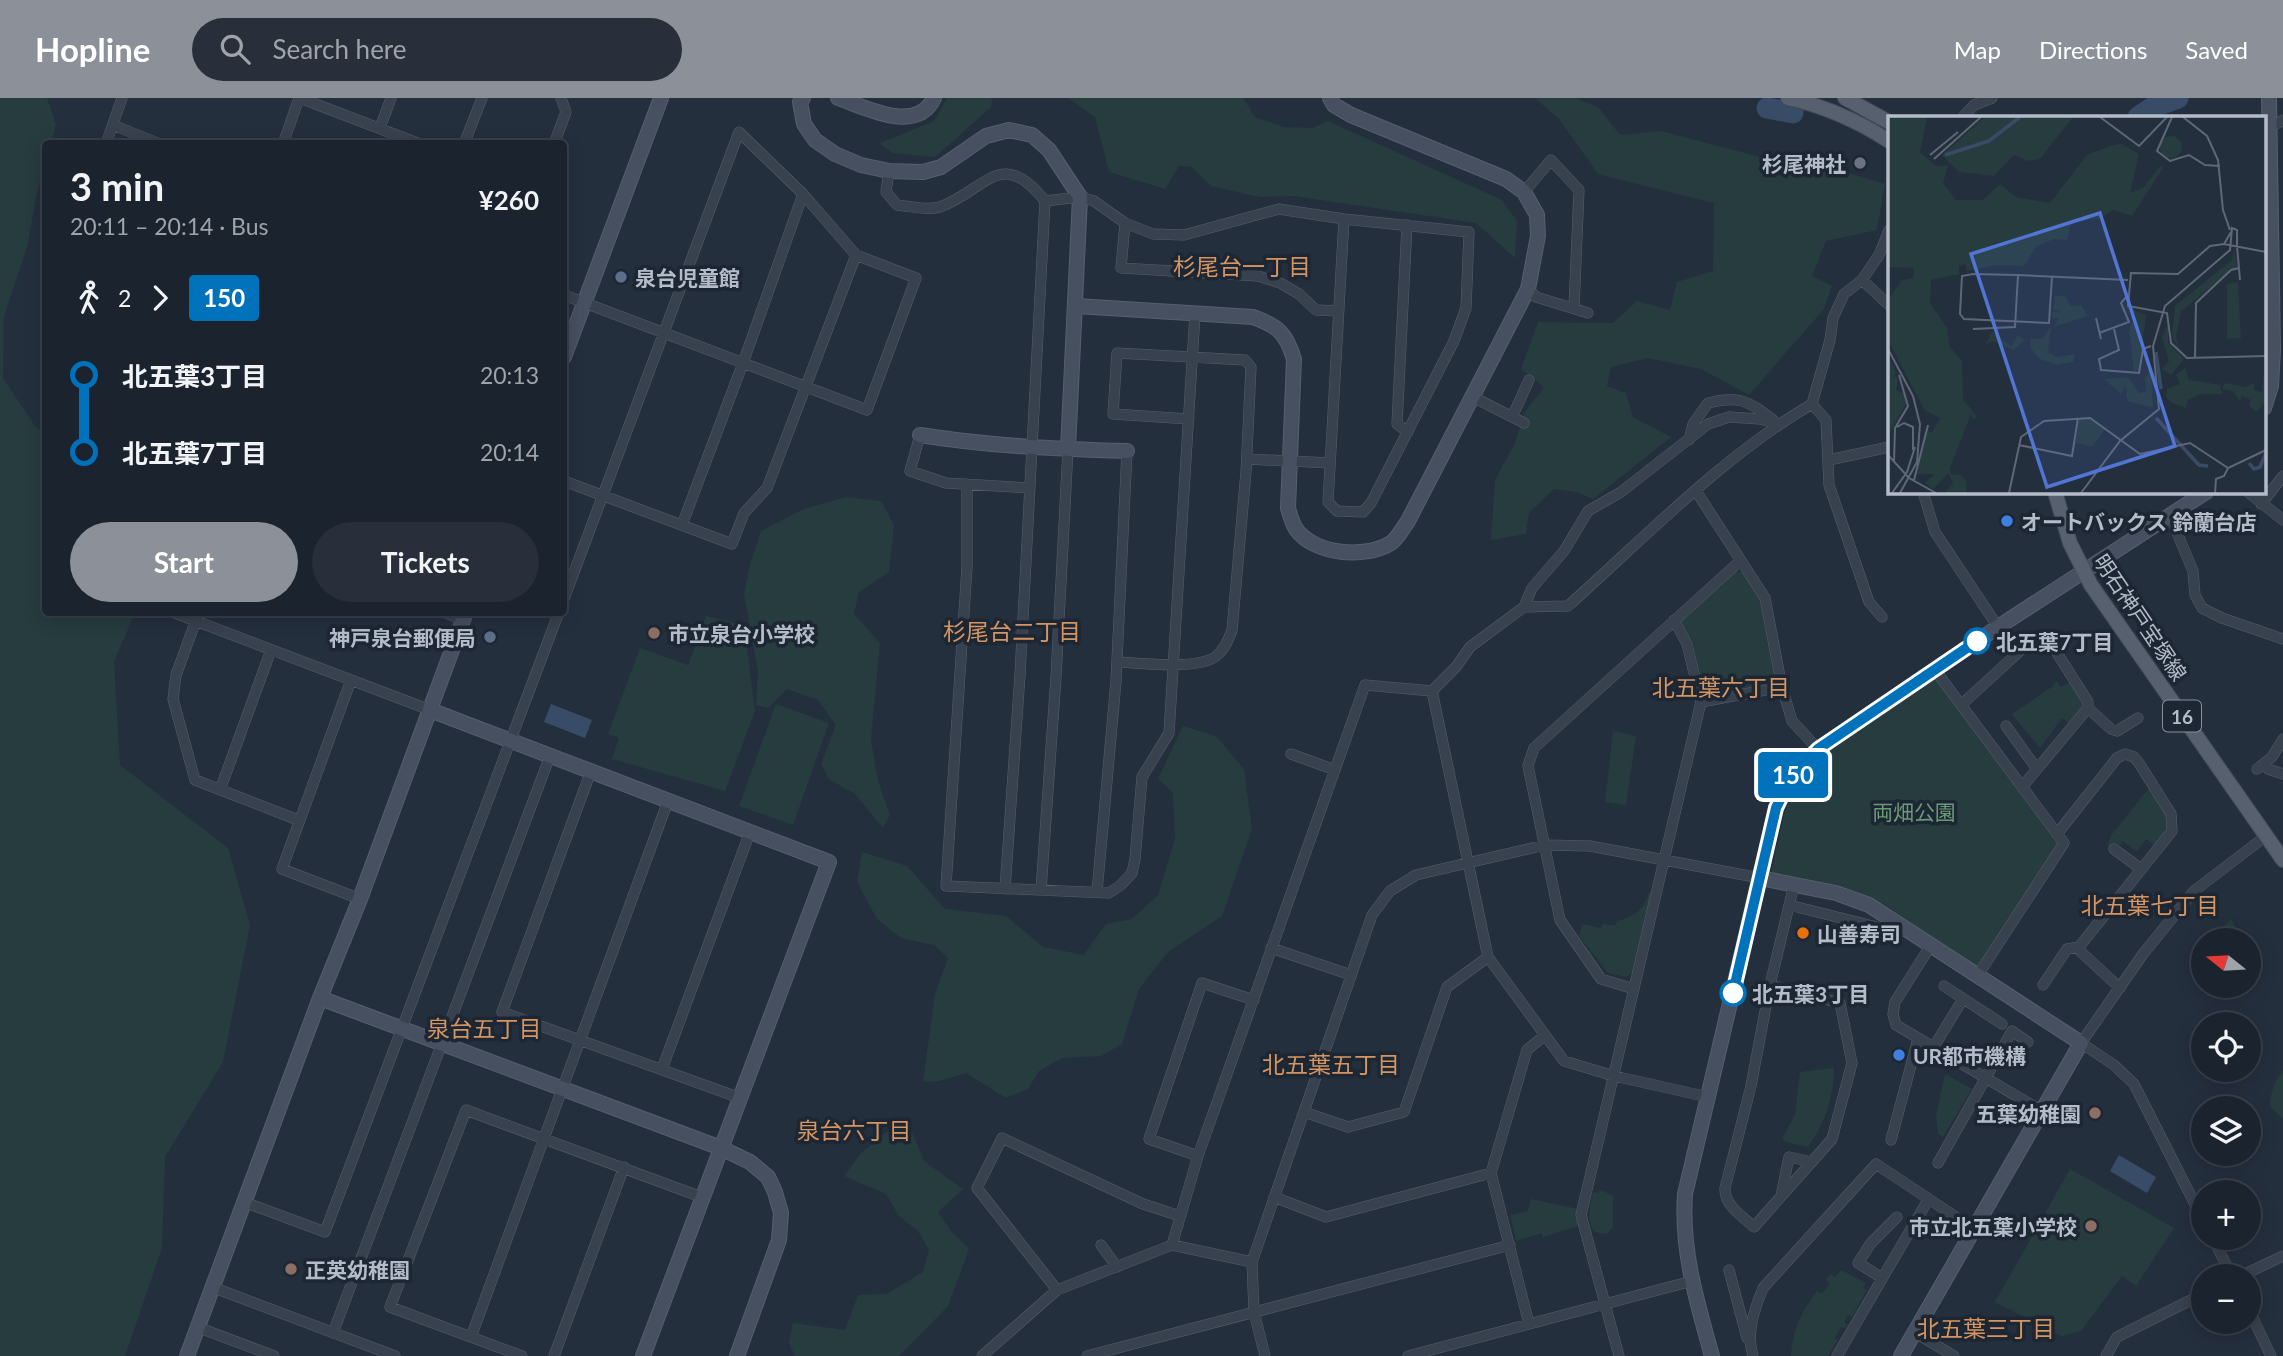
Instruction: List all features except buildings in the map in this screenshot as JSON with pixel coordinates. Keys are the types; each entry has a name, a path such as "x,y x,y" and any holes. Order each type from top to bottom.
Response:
{"main road":[{"path":"1788,98 1835,112 1888,140"},
{"path":"1845,98 1888,121"},
{"name":"明石神戸宝塚線","path":"2056,494 2082,572 2283,860"}],"street":[{"path":"107,140 122,98"},
{"path":"284,140 299,98 410,140"},
{"path":"380,128 391,98"},
{"path":"466,140 482,98"},
{"path":"556,140 566,112 561,98"},
{"path":"567,349 661,98"},
{"path":"803,98 800,102 804,124 815,140 861,165 889,171 923,172 941,167 986,136 1009,130 1032,135 1049,150 1080,197 1056,677 1041,890"},
{"path":"838,98 893,117 912,116 931,106 934,98"},
{"path":"1076,306 1253,317 1272,324 1288,339 1294,359 1288,508 1296,529 1311,543 1331,550 1376,550 1393,542 1408,522 1528,289 1538,236 1537,215 1524,192 1506,180 1351,115 1334,105 1331,98"},
{"path":"1972,102 1992,98"},
{"path":"2266,402 2272,386 2278,319 2269,98"},
{"path":"2269,128 2283,120"},
{"path":"113,125 150,140"},
{"path":"567,296 663,332 867,410 916,278 856,255 803,194 739,132 663,332 567,592"},
{"path":"1524,192 1551,160 1579,190 1574,308"},
{"path":"889,171 886,192 897,205 936,208 958,199 992,176 1011,174 1030,182 1045,201 1005,889"},
{"path":"682,525 803,194"},
{"path":"1045,201 1080,197 1094,201 1125,223 1153,234 1184,235 1279,209 1344,219 1469,232 1466,308 1454,341 1371,503 1363,512 1337,511 1328,502 1344,219"},
{"path":"1125,223 1121,268 1258,276 1299,294 1316,310 1339,311"},
{"path":"1406,225 1397,424 1408,432"},
{"path":"1524,607 1568,606 1696,491 1778,424 1812,404 1830,340 1833,318 1844,294 1862,280 1879,256 1888,233"},
{"path":"567,482 732,544 744,513 767,488 856,255"},
{"path":"1862,280 1888,304"},
{"path":"1528,289 1536,297 1588,313"},
{"path":"967,484 967,567 946,886 1109,892 1121,885 1132,873 1142,777 1169,733 1195,314"},
{"path":"1117,662 1199,663 1212,659 1227,643 1232,630 1247,459 1251,368 1245,360 1117,353 1113,414 1189,419"},
{"path":"1512,417 1529,380"},
{"path":"1472,397 1524,423"},
{"path":"1688,441 1693,424 1708,403 1730,397 1755,406 1778,424"},
{"path":"1812,404 1826,420 1829,485 1833,498 1870,602 1882,617"},
{"path":"1432,691 1470,648 1524,607 1532,588 1564,551 1588,511 1621,492 1708,425 1729,417 1760,419 1778,424"},
{"path":"1030,488 946,483 910,471 920,435 961,442 1127,451 1117,662 1097,892"},
{"path":"1829,460 1888,447"},
{"path":"1247,459 1330,463"},
{"path":"2261,504 2282,481"},
{"path":"1696,491 1765,598 1792,721 1818,749"},
{"path":"1924,494 1935,532 1998,627"},
{"path":"1712,1356 1692,1281 1684,1235 1685,1194 1776,808 1791,777 1818,749 1998,627 2203,494"},
{"path":"2250,494 2283,520"},
{"path":"2170,516 2193,571 2194,595 2202,608 2222,618 2283,639"},
{"path":"1634,989 1601,979 1560,920 1528,766 1534,748 1740,561"},
{"path":"187,1356 465,616"},
{"path":"244,1202 325,1231 558,616"},
{"path":"298,820 195,780 173,699 176,675 197,617 271,650 829,862 643,1356"},
{"path":"1619,1356 1581,1215 1701,702 1687,644 1674,620"},
{"path":"1961,705 2033,639 2042,637 2052,645 2088,702 2088,708 2022,787"},
{"path":"220,790 271,650"},
{"path":"1935,670 2064,843 1978,975"},
{"path":"351,680 282,869 360,899"},
{"path":"1172,1245 1198,1156 1365,685 1432,691"},
{"path":"1701,702 1783,687"},
{"path":"1432,691 1488,957 1564,1061 1614,1076 1708,1097"},
{"path":"2088,708 2111,729 2117,731 2138,718"},
{"path":"2006,726 2037,769"},
{"path":"2283,739 2272,757 2260,767 2283,774"},
{"path":"1291,754 1335,770"},
{"path":"2043,985 2067,949 2079,947 2172,831 2172,819 2134,757 2125,754 2117,758 2057,834"},
{"path":"333,1333 550,756"},
{"path":"591,771 502,1012 740,1098"},
{"path":"471,1337 668,801"},
{"path":"662,1069 751,832"},
{"path":"1901,1356 2081,1043 2143,954 2194,891 2266,836"},
{"path":"1265,1356 1254,1312 1252,1262 1372,915 1390,891 1416,875 1545,845 1590,846 1794,885 1836,894 1869,905 2114,1065 2134,1084 2191,1196"},
{"path":"2114,849 2141,870"},
{"path":"1770,985 1840,1003 1852,1063 1832,1139 1754,1227 1725,1196 1751,1086 1770,985 1794,885"},
{"path":"1789,905 1897,932 1909,931"},
{"path":"1931,945 1895,1002 1896,1025 2042,1111"},
{"path":"2079,947 2081,952 2120,988"},
{"path":"1272,948 1351,975"},
{"path":"1304,1112 1348,1127 1404,1112 1447,987 1488,957"},
{"path":"1198,1156 1149,1139 1202,983 1254,1000"},
{"path":"1944,986 2003,1024"},
{"path":"320,998 722,1148 750,1162 768,1177 781,1213 779,1240 737,1356"},
{"path":"1933,1048 1963,999"},
{"path":"1938,1163 2012,1031 2028,1042"},
{"path":"1529,1324 1491,1173 1527,1050 1545,1035"},
{"path":"1891,1140 1918,1039"},
{"path":"522,1356 390,1307 466,1110 704,1198"},
{"path":"1058,1290 977,1188 1002,1138 1143,1204 1180,1216"},
{"path":"1781,1196 1789,1157 1812,1162"},
{"path":"1748,1342 1755,1305 1763,1288 1876,1164 1974,1229"},
{"path":"554,1356 624,1167"},
{"path":"1275,1197 1326,1217 1491,1173"},
{"path":"1837,1356 1928,1199"},
{"path":"1882,1278 1858,1263 1871,1243 1897,1217"},
{"path":"1101,1245 1117,1267"},
{"path":"982,1356 1058,1290 1172,1245 1252,1262"},
{"path":"1087,1356 1510,1245"},
{"path":"2261,1266 2283,1256"},
{"path":"1729,1270 1753,1356"},
{"path":"1408,1356 1692,1281"},
{"path":"212,1287 395,1356"},
{"path":"2106,1356 2117,1337 2191,1300"},
{"path":"197,1327 274,1356"},
{"path":"1914,1332 1954,1356"},
{"path":"2259,1334 2267,1355"}],"green space":[{"path":"0,98 47,98 56,125 52,140 42,140 42,174 27,247 4,316 3,378 35,426 42,431 42,616 133,618 114,661 120,765 228,848 250,925 223,1062 165,1157 162,1248 125,1356 0,1356"},
{"path":"947,98 992,98 991,107 935,157 892,153 880,143 934,121"},
{"path":"1068,98 1243,98 1255,117 1284,127 1312,128 1328,121 1502,200 1517,221 1515,258 1476,223 1293,196 1260,197 1211,186 1192,167 1179,166 1165,189 1109,172 1095,117"},
{"path":"1535,98 1575,98 1598,107 1620,135 1661,131 1760,157 1775,171 1800,172 1818,164 1885,184 1877,230 1826,241 1812,276 1832,286 1824,309 1749,395 1701,369 1648,358 1611,367 1607,386 1626,393 1633,417 1671,437 1593,499 1576,492 1554,489 1529,513 1526,534 1491,540 1495,480 1515,443 1524,413 1544,387 1521,369 1538,322 1613,323 1637,301 1670,310 1677,282 1713,271 1714,203 1598,174 1559,119"},
{"path":"846,497 881,501 894,525 889,572 859,592 854,614 880,643 871,740 878,781 890,815 883,828 855,794 829,779 821,764 836,725 818,700 787,689 768,708 756,705 758,671 744,594 761,531 804,509"},
{"path":"1736,571 1745,573 1762,599 1777,677 1772,684 1712,697 1704,691 1693,642 1678,620"},
{"path":"706,616 744,625 755,711 725,791 612,759 619,738 608,734 640,648 688,665"},
{"name":"両畑公園","path":"1935,678 2059,842 1977,969 1884,904 1839,885 1771,873 1785,811 1801,776 1825,752"},
{"path":"2056,681 2061,687 2071,682 2084,702 2083,710 2071,725 2062,718 2040,748 2012,714 2053,686"},
{"path":"776,704 829,723 793,825 739,806"},
{"path":"1183,726 1216,736 1244,769 1252,829 1222,916 1168,952 1139,989 1122,1044 1101,1056 1062,1058 1039,1071 1028,1089 1006,1098 966,1073 939,1081 923,1082 935,994 948,958 934,945 901,938 877,919 857,882 862,852 907,866 945,909 1006,916 1043,947 1084,955 1106,924 1132,919 1158,895 1175,839 1173,793 1158,779"},
{"path":"1613,731 1636,736 1626,805 1605,802"},
{"path":"2150,787 2168,816 2166,828 2155,846 2146,839 2137,852 2123,841 2112,848 2107,845 2112,834"},
{"path":"1649,893 1651,894 1634,972 1626,977 1608,973 1579,936 1582,924 1601,928 1603,924 1615,926 1617,921 1637,912"},
{"path":"2231,919 2236,928 2222,928"},
{"path":"1834,1068 1830,1100 1814,1138 1808,1147 1786,1142 1782,1139 1795,1114 1800,1072"},
{"path":"2283,1070 2283,1119 2270,1106 2274,1087"},
{"path":"1945,1074 1972,1089 1943,1137 1938,1134 1936,1115"},
{"path":"911,1130 924,1161 963,1189 938,1212 951,1231 969,1249 948,1306 899,1356 795,1356 789,1343 793,1323 845,1330 858,1295 887,1294 923,1272 929,1250 918,1231 899,1216 886,1194 844,1176 861,1153 886,1132"},
{"path":"2070,1169 2174,1228 2136,1286 2122,1276 2081,1331 2062,1336 1995,1302"},
{"path":"1601,1190 1613,1196 1613,1227 1607,1234 1595,1232 1589,1218 1593,1192 1599,1193"},
{"path":"1531,1199 1578,1209 1581,1225 1543,1237 1542,1233 1516,1241 1510,1215 1528,1211"},
{"path":"1841,1270 1866,1283 1863,1288 1867,1290 1852,1317 1848,1315 1844,1322 1848,1325 1841,1327 1835,1338 1838,1340 1828,1356 1791,1356 1796,1329 1807,1306 1817,1291 1822,1294 1830,1283 1826,1280 1831,1274 1835,1277"}],"water":[{"path":"551,704 592,720 585,738 544,722"},
{"path":"2119,1155 2156,1177 2147,1193 2110,1171"}],"waterway":[{"path":"2140,116 2153,107 2178,98"},
{"path":"1767,108 1793,113"}],"bus line":[{"name":"150","path":"1733,993 1776,808 1791,777 1818,749 1977,641"}],"place":[{"name":"杉尾神社","path":"1860,163"},
{"name":"泉台児童館","path":"621,277"},
{"name":"オートバックス 鈴蘭台店","path":"2007,521"},
{"name":"市立泉台小学校","path":"654,633"},
{"name":"神戸泉台郵便局","path":"490,637"},
{"name":"北五葉7丁目","path":"1977,641"},
{"name":"山善寿司","path":"1803,933"},
{"name":"北五葉3丁目","path":"1733,993"},
{"name":"UR都市機構","path":"1899,1055"},
{"name":"五葉幼稚園","path":"2095,1113"},
{"name":"市立北五葉小学校","path":"2091,1226"},
{"name":"正英幼稚園","path":"291,1269"}],"district":[{"name":"杉尾台一丁目","path":"1242,266"},
{"name":"杉尾台二丁目","path":"1012,631"},
{"name":"北五葉六丁目","path":"1721,687"},
{"name":"北五葉七丁目","path":"2150,905"},
{"name":"泉台五丁目","path":"484,1028"},
{"name":"北五葉五丁目","path":"1331,1064"},
{"name":"泉台六丁目","path":"854,1130"},
{"name":"北五葉三丁目","path":"1986,1328"}]}
